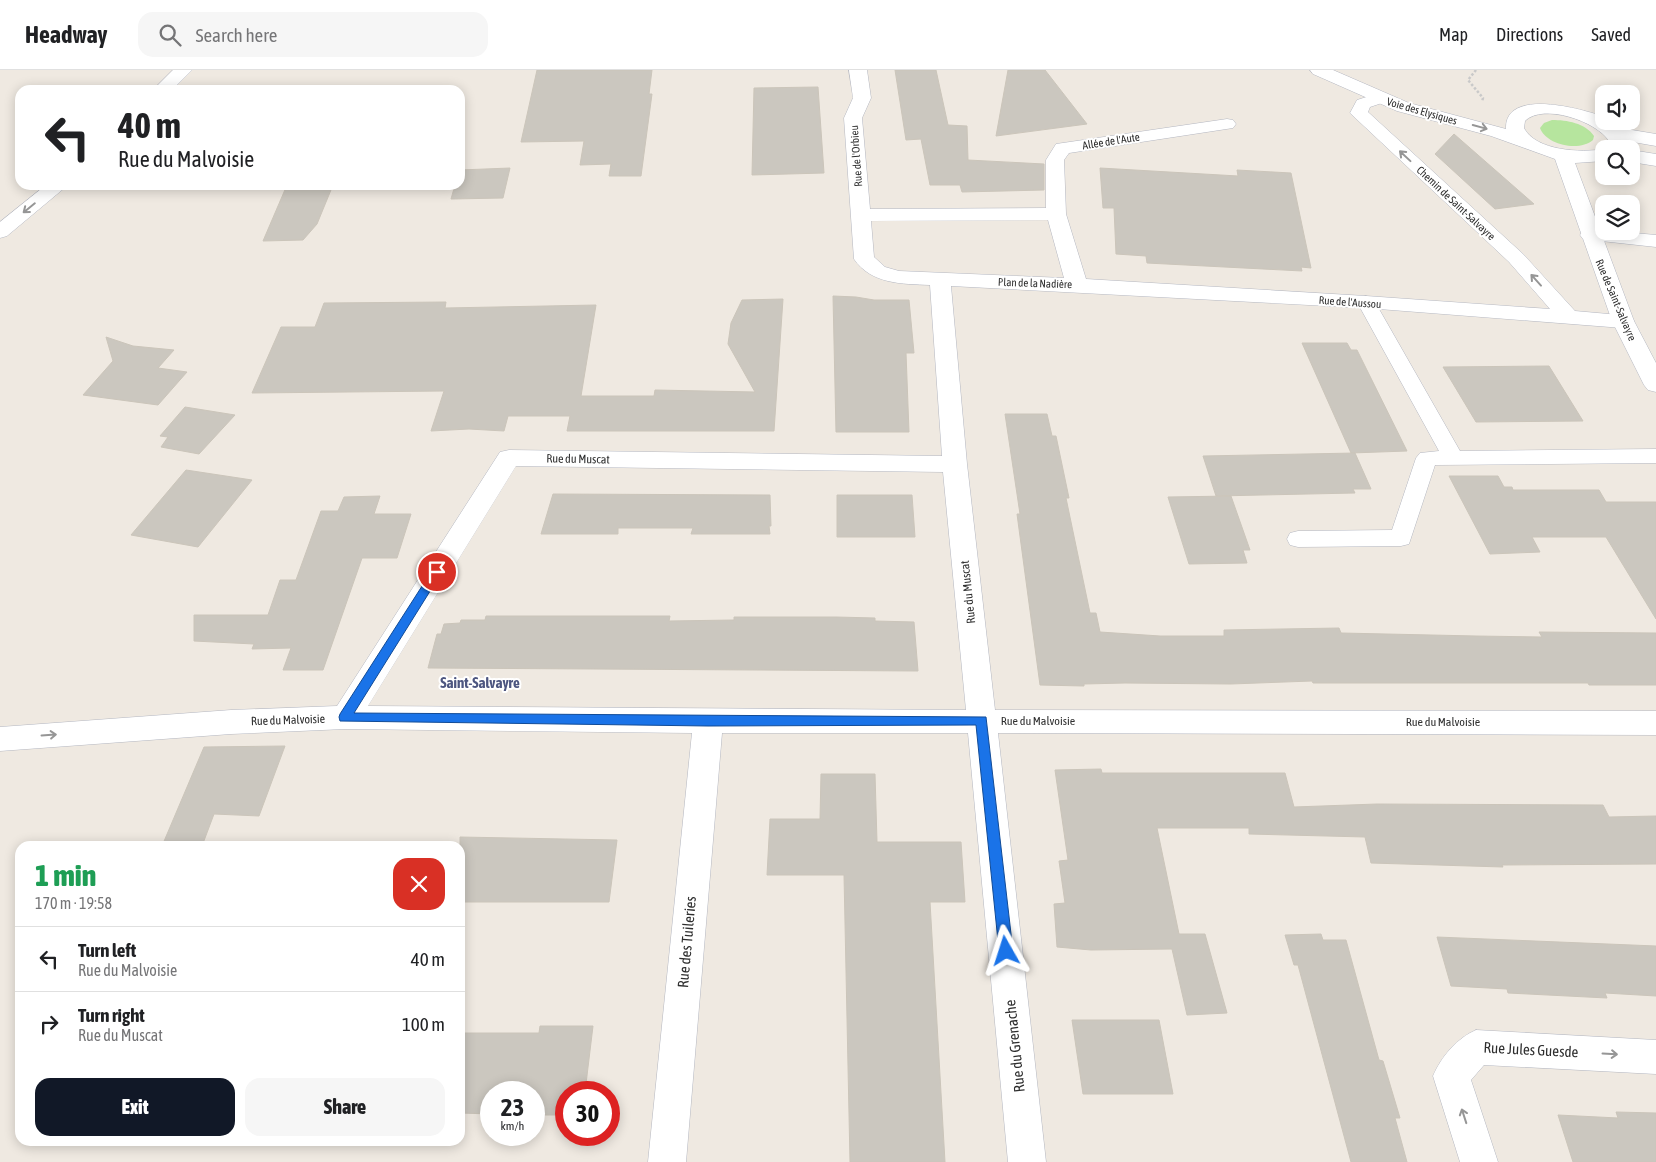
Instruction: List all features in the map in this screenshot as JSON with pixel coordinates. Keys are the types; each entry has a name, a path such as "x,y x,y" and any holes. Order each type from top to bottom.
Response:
{"street":[{"path":"167,85 183,70"},
{"name":"Rue de l'Orbieu","path":"858,70 862,98 853,118 861,215"},
{"name":"Voie des Elysiques","path":"1319,70 1379,98 1424,113 1505,134 1563,156 1595,157"},
{"name":"Voie des Elysiques","path":"1353,70 1396,89 1428,96"},
{"name":"Chemin de Saint-Salvayre","path":"1379,98 1363,104 1359,113 1516,258 1568,316"},
{"path":"1502,112 1568,111 1595,121"},
{"path":"1527,112 1518,117 1515,122 1516,130 1528,143"},
{"name":"Allée de l'Aute","path":"1056,214 1055,160 1063,148 1227,124"},
{"path":"1615,130 1627,135 1656,140"},
{"name":"Rue de Saint-Salvayre","path":"1563,156 1590,235 1623,321 1656,384"},
{"path":"1640,157 1656,160"},
{"path":"0,232 52,190"},
{"path":"861,215 1056,214"},
{"name":"Plan de la Nadière","path":"861,215 864,259 878,271 898,277 1077,285 1056,214"},
{"path":"1590,235 1656,240"},
{"name":"Rue du Muscat","path":"940,279 955,464 982,720"},
{"name":"Rue de l'Aussou","path":"1077,285 1366,302 1623,321"},
{"name":"Rue du Muscat","path":"345,717 509,458 955,464"},
{"name":"Rue du Malvoisie","path":"0,739 231,722 345,717 708,721 982,720 1656,723"},
{"name":"Rue du Grenache","path":"982,720 1028,1162"},
{"name":"Rue des Tuileries","path":"667,1162 708,721"},
{"name":"Rue Jules Guesde","path":"1479,1162 1451,1076 1476,1046 1656,1057"}],"lane":[{"path":"1366,302 1454,458"},
{"path":"1298,539 1401,538 1427,458 1656,456"}],"green space":[{"path":"1552,120 1581,125 1594,136 1593,140 1580,146 1572,146 1549,139 1540,128 1544,123"}],"building":[{"path":"537,70 652,70 649,94 652,94 641,176 609,176 611,164 580,165 584,141 521,142"},
{"path":"895,70 936,70 948,125 967,126 968,160 1044,164 1044,190 962,192 960,185 930,185 921,139 906,140"},
{"path":"1008,70 1045,70 1087,124 996,136"},
{"path":"818,87 824,173 752,175 754,88"},
{"path":"1454,134 1534,204 1495,209 1435,154"},
{"path":"510,168 503,198 451,199 454,190 465,190 465,170"},
{"path":"1100,168 1238,176 1237,170 1291,173 1311,268 1301,267 1302,271 1147,263 1146,256 1116,254 1114,208 1103,208"},
{"path":"285,190 331,190 317,224 303,240 263,241"},
{"path":"833,296 874,300 909,300 914,353 906,353 909,432 836,432"},
{"path":"783,299 774,431 567,431 570,416 508,416 504,431 469,429 431,431 444,391 252,393 281,327 315,327 324,303 446,302 445,308 596,305 581,396 654,396 655,390 755,392 728,344 731,323 742,300"},
{"path":"106,337 133,346 174,350 158,368 187,372 158,405 83,395 113,361"},
{"path":"1302,343 1347,343 1351,350 1357,350 1407,451 1351,453"},
{"path":"1549,366 1583,421 1476,422 1443,367"},
{"path":"185,407 235,415 199,454 161,447 168,437 160,436"},
{"path":"1005,414 1047,414 1052,436 1056,436 1069,498 1066,498 1090,613 1096,613 1100,632 1160,636 1224,636 1224,630 1339,628 1341,633 1476,636 1542,637 1539,632 1656,633 1656,685 1589,685 1588,683 1313,683 1312,681 1231,684 1125,683 1084,684 1084,686 1040,685 1017,514 1020,514"},
{"path":"1355,453 1371,489 1353,489 1355,493 1216,496 1203,456"},
{"path":"186,470 252,480 198,547 131,535"},
{"path":"1449,476 1498,476 1504,487 1512,487 1513,490 1599,490 1606,502 1656,502 1656,619 1606,537 1532,537 1540,552 1490,554"},
{"path":"553,494 770,495 770,534 691,534 693,528 618,528 618,534 541,534"},
{"path":"837,495 912,495 915,537 837,537"},
{"path":"380,496 374,514 411,514 397,558 362,558 323,670 283,670 291,648 252,649 254,644 194,641 194,615 268,615 280,580 296,580 321,511 338,511 344,497"},
{"path":"1231,496 1250,550 1243,550 1247,563 1189,564 1168,497"},
{"path":"486,616 670,616 669,621 734,620 734,617 836,617 914,622 918,671 428,668 437,634 441,634 444,624 460,623 461,620 485,620"},
{"path":"285,746 259,816 214,814 204,841 164,841 204,747"},
{"path":"1101,769 1102,773 1285,773 1294,807 1377,804 1603,805 1609,817 1656,816 1656,864 1502,865 1503,867 1371,863 1365,837 1249,834 1249,828 1157,828 1179,934 1205,934 1227,1013 1187,1015 1172,949 1091,950 1057,947 1054,904 1065,903 1059,861 1068,860 1055,770"},
{"path":"821,774 875,774 877,842 961,842 965,902 930,902 945,1162 850,1162 844,875 767,875 770,819 820,819"},
{"path":"460,837 617,840 609,902 465,902 465,841 460,841"},
{"path":"1321,934 1323,940 1346,940 1379,1060 1383,1061 1400,1118 1395,1118 1407,1162 1351,1162 1298,965 1294,965 1285,935"},
{"path":"1437,937 1656,946 1656,996 1605,993 1607,998 1508,993 1507,989 1451,986"},
{"path":"1072,1020 1159,1020 1173,1094 1083,1094"},
{"path":"540,1026 593,1026 586,1081 555,1081 555,1115 545,1115 545,1081 480,1081 480,1114 465,1113 465,1033 539,1033"},
{"path":"1616,1112 1656,1113 1656,1162 1573,1162 1558,1115 1618,1118"}],"district":[{"name":"Saint-Salvayre","path":"480,683"}],"route":[{"path":"437,572 345,717 708,721 982,720 1006,951"}]}
